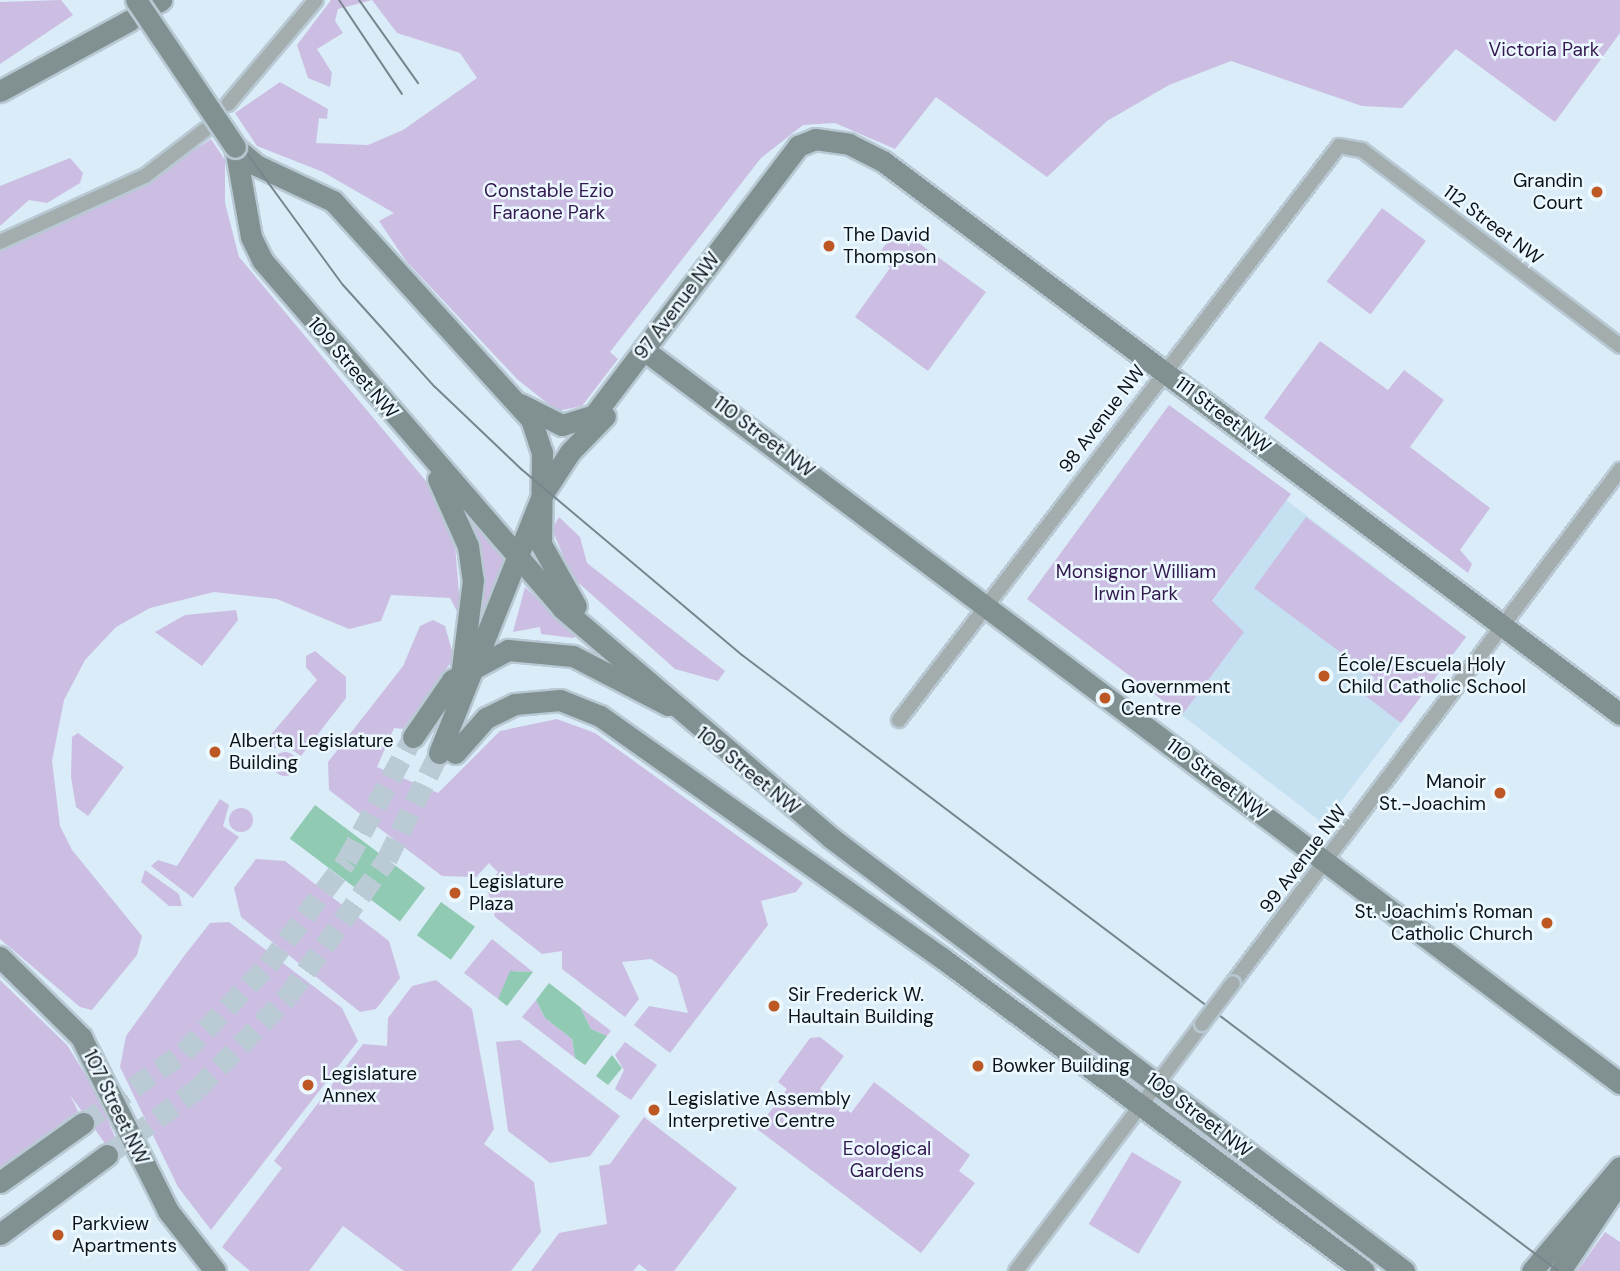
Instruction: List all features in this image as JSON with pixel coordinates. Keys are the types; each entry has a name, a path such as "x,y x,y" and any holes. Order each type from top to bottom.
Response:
{"main road":[{"path":"0,91 133,10"},
{"name":"109 Street NW","path":"133,10 235,147 256,165 313,188 342,210 520,404 539,435 542,495"},
{"name":"97 Avenue NW","path":"447,753 473,664 518,563 542,495 570,452 650,352 781,166 815,139"},
{"name":"111 Street NW","path":"815,139 849,145 884,162 1620,714"},
{"name":"109 Street NW","path":"235,147 251,237 262,260 518,563 614,650 668,705 830,837 1404,1271"},
{"name":"97 Avenue NW","path":"520,404 550,422 584,421 650,352"},
{"name":"110 Street NW","path":"650,352 1620,1083"},
{"path":"414,438 468,546 473,664 522,649 573,656 668,705"},
{"path":"542,495 539,531 555,578 614,650"},
{"name":"97 Avenue NW","path":"413,737 433,702 473,664"},
{"name":"109 Street NW","path":"447,753 486,718 515,704 560,700 600,716 1142,1103 1364,1271"},
{"name":"107 Street NW","path":"0,957 81,1037 168,1211 215,1271"},
{"path":"0,1182 83,1123"},
{"path":"0,1234 107,1155"},
{"path":"1532,1271 1620,1167"},
{"path":"1560,1271 1620,1181"}],"street":[{"path":"228,104 316,0"},
{"path":"0,242 145,176 205,130"},
{"name":"98 Avenue NW","path":"899,720 1163,370 1339,146"},
{"name":"112 Street NW","path":"1339,146 1362,150 1620,346"},
{"name":"99 Avenue NW","path":"1016,1271 1620,470"}],"shaded area":[{"name":"École/Escuela Holy Child Catholic School","path":"1286,500 1466,637 1324,824 1182,715 1243,632 1212,602"},
{"path":"315,805 425,888 400,922 290,839"},
{"path":"441,902 475,927 451,960 417,935"},
{"path":"510,971 533,972 507,1006 498,999"},
{"path":"549,983 580,1007 591,1029 607,1036 585,1065 575,1058 572,1039 545,1018 536,1000"},
{"path":"612,1055 622,1068 608,1085 596,1076"}],"green space":[{"path":"61,0 73,15 0,64 0,2"},
{"path":"331,0 372,0 338,9 335,21 343,33 317,49 332,73 330,87 308,78 297,45"},
{"name":"Constable Ezio Faraone Park","path":"372,0 1620,0 1620,33 1555,122 1456,49 1402,108 1362,106 1231,61 1169,85 1107,121 1047,177 936,97 895,149 835,123 803,125 761,158 610,352 618,359 582,406 557,411 517,379 406,261 379,221 394,213 323,172 257,146 235,113 280,82 328,109 327,119 319,118 316,143 368,145 403,130 477,78 460,53 397,33"},
{"path":"211,139 225,160 225,203 239,257 431,487 455,544 461,619 450,598 391,595 381,621 349,629 277,599 214,592 150,608 116,627 85,660 64,700 52,761 60,826 72,850 142,936 137,955 92,1010 80,1007 0,939 0,251 139,187"},
{"path":"70,158 83,173 80,183 47,203 29,200 0,226 0,186"},
{"path":"1382,208 1426,241 1371,315 1327,281"},
{"path":"898,228 986,292 928,371 855,317 890,268 876,257"},
{"path":"1320,341 1388,390 1404,370 1444,400 1410,447 1490,508 1460,550 1472,564 1468,573 1264,418"},
{"name":"Monsignor William Irwin Park","path":"1169,405 1291,494 1212,601 1244,632 1182,715 1027,599"},
{"path":"464,513 505,561 489,625 480,622"},
{"path":"559,517 580,537 587,563 725,671 718,681 675,669 572,577 552,529"},
{"path":"1306,517 1466,637 1401,723 1363,694 1375,678 1254,588"},
{"path":"525,587 575,635 574,638 541,634 540,627 513,632"},
{"path":"236,610 238,620 202,666 155,632 185,615"},
{"path":"433,620 445,626 454,658 403,729 394,728 377,767 438,793 500,731 557,719 595,733 803,883 796,892 761,901 768,925 670,1053 634,1025 649,1006 688,1013 677,976 651,959 622,962 639,999 625,1017 562,969 562,951 542,954 495,917 487,888 498,872 489,863 476,877 442,876 329,790 328,762 403,666 420,626"},
{"path":"315,651 346,677 346,698 301,756 285,745 270,750 263,744 317,680 306,667 306,656"},
{"path":"78,733 124,767 88,816 76,807 71,777 72,737"},
{"path":"285,752 294,755 297,764 294,773 285,776 276,773 273,764 276,755"},
{"path":"220,799 229,805 223,826 239,837 193,898 151,866 158,860 177,866"},
{"path":"241,808 250,811 253,820 250,829 241,832 232,829 229,820 232,811"},
{"path":"256,859 285,861 389,941 400,978 376,1009 360,1012 241,917 234,888"},
{"path":"145,870 179,894 182,906 169,906 141,882"},
{"path":"229,922 342,1008 358,1041 211,1230 178,1187 120,1067 126,1036 184,956 210,923"},
{"path":"492,939 533,972 513,971 498,999 464,973"},
{"path":"0,980 67,1045 97,1093 123,1157 117,1160 70,1095 78,1111 0,1167"},
{"path":"436,980 472,1009 494,1129 484,1144 534,1182 541,1232 511,1271 404,1271 343,1226 309,1271 250,1271 222,1247 282,1168 274,1161 363,1044 387,1046 388,1018 412,986"},
{"path":"536,1000 545,1018 572,1039 575,1058 522,1017"},
{"path":"580,1007 611,1031 607,1036 591,1029"},
{"name":"Ecological Gardens","path":"820,1037 844,1056 820,1089 851,1113 874,1082 970,1155 959,1171 975,1183 921,1253 757,1129 787,1089 778,1082 810,1038"},
{"path":"520,1040 620,1116 590,1156 550,1163 508,1131 496,1042"},
{"path":"625,1042 657,1065 631,1100 615,1089 624,1070 615,1055"},
{"path":"644,1117 737,1188 674,1271 648,1271 639,1264 633,1271 531,1271 559,1233 607,1224 599,1166 610,1164"},
{"path":"1132,1152 1182,1182 1138,1254 1089,1224"},
{"path":"1605,1232 1620,1242 1620,1271 1577,1271"}],"tunnel":[{"path":"83,1123 184,1052 268,965 347,860 413,737"},
{"path":"107,1155 197,1089 288,996 387,859 439,753"}],"tram line":[{"path":"135,0 343,285 435,387 521,469 742,655 1558,1271"},
{"path":"339,0 402,94"},
{"path":"359,0 418,83"}],"place":[{"name":"Grandin Court","path":"1597,192"},
{"name":"The David Thompson","path":"829,246"},
{"name":"École/Escuela Holy Child Catholic School","path":"1324,676"},
{"name":"Government Centre","path":"1105,698"},
{"name":"Alberta Legislature Building","path":"215,752"},
{"name":"Manoir St.-Joachim","path":"1500,793"},
{"name":"Legislature Plaza","path":"455,893"},
{"name":"St. Joachim's Roman Catholic Church","path":"1547,923"},
{"name":"Sir Frederick W. Haultain Building","path":"774,1006"},
{"name":"Bowker Building","path":"978,1066"},
{"name":"Legislature Annex","path":"308,1085"},
{"name":"Legislative Assembly Interpretive Centre","path":"654,1110"},
{"name":"Parkview Apartments","path":"58,1235"}],"park label":[{"name":"Victoria Park","path":"1544,50"}]}
